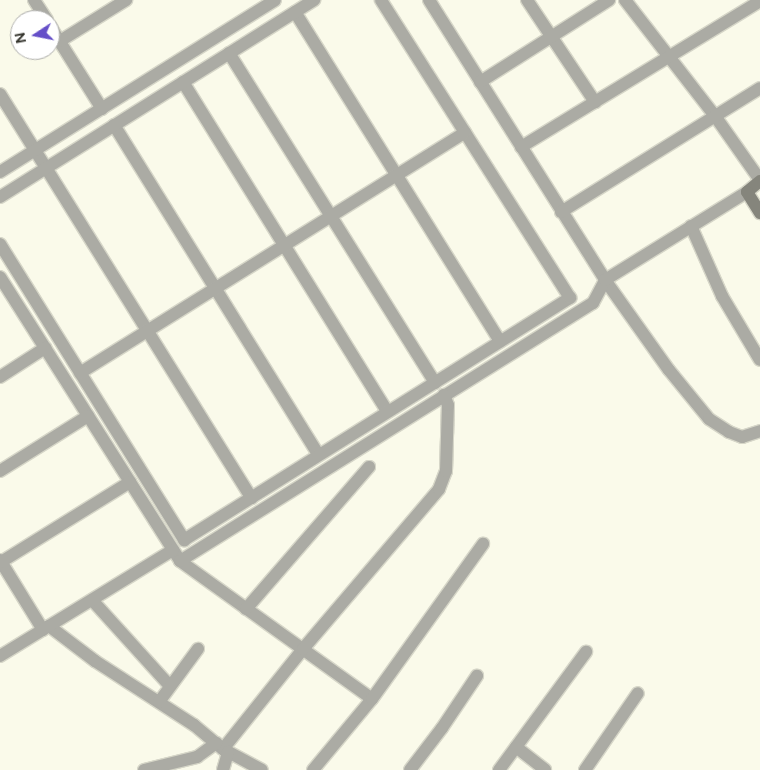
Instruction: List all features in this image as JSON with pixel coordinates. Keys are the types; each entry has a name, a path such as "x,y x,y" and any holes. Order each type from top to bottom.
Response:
{"street":[{"path":"102,109 60,41 126,0"},
{"path":"0,172 275,0"},
{"path":"0,197 314,0"},
{"path":"0,244 184,540 570,298 381,0"},
{"path":"429,0 604,280 668,370 709,419 729,432 742,437 760,431"},
{"path":"526,0 595,102"},
{"path":"480,82 609,0"},
{"path":"0,656 92,600 177,556 593,303 604,280 747,192 760,181 714,116 625,0"},
{"path":"521,148 760,1"},
{"path":"295,12 500,342"},
{"path":"229,53 435,383"},
{"path":"182,82 388,412"},
{"path":"561,212 760,88"},
{"path":"0,94 251,498"},
{"path":"114,125 319,455"},
{"path":"80,373 465,132"},
{"path":"747,192 760,213"},
{"path":"691,226 722,296 760,360"},
{"path":"2,283 177,556 246,609 372,699"},
{"path":"0,377 45,348"},
{"path":"144,770 197,757 222,748 439,489 446,471 448,405 444,395"},
{"path":"0,471 88,416"},
{"path":"246,609 370,467"},
{"path":"130,482 1,561 46,628 159,702 222,748 262,770"},
{"path":"313,770 372,699 484,544"},
{"path":"92,600 170,686"},
{"path":"159,702 198,648"},
{"path":"499,770 586,652"},
{"path":"410,770 476,676"},
{"path":"585,770 638,693"},
{"path":"516,747 545,770"},
{"path":"222,748 223,770"}]}
